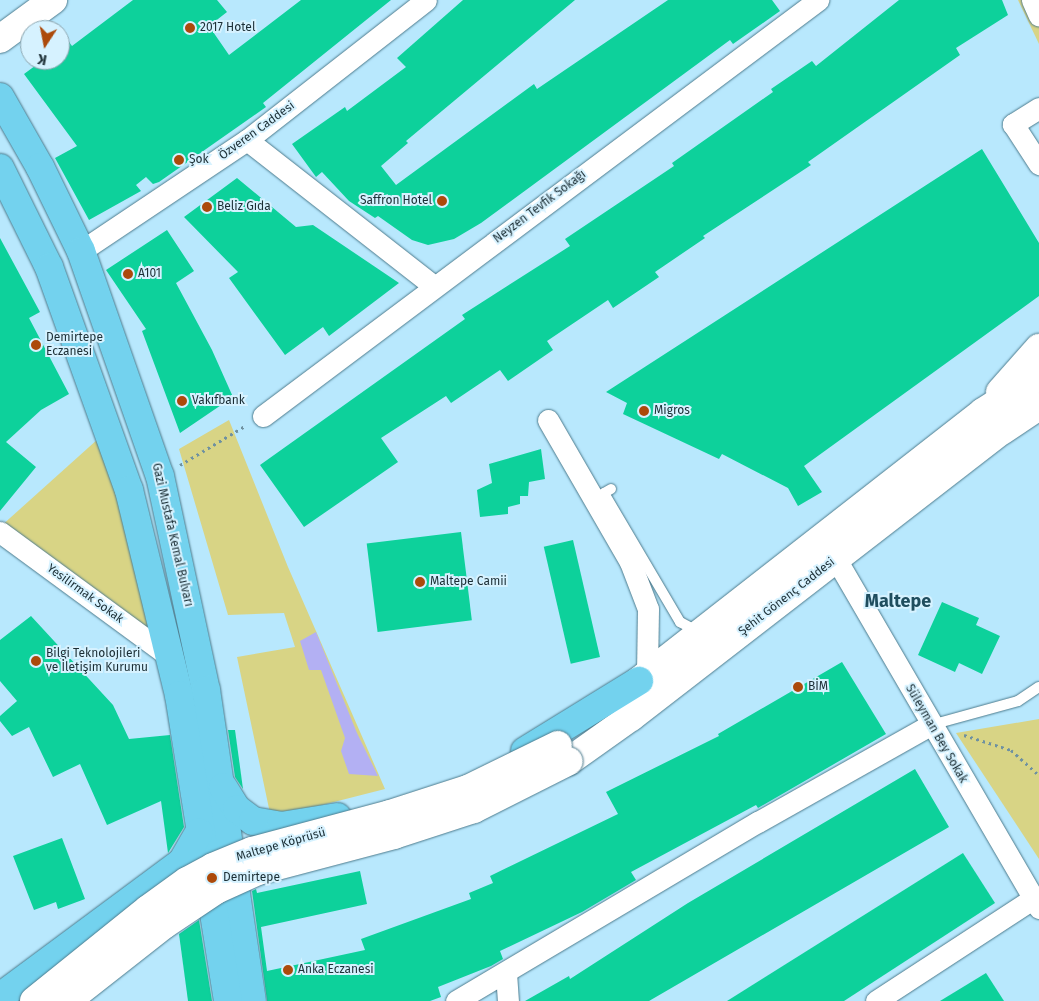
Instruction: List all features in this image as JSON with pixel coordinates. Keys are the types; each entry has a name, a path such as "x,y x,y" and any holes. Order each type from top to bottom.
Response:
{"main road":[{"path":"0,39 53,0"},
{"name":"Gazi Mustafa Kemal Bulvarı","path":"0,97 40,167 81,251 160,476 205,682 223,787 236,907 252,1001"},
{"path":"0,168 49,267 86,364 129,490 179,695 199,833 228,1001"},
{"path":"993,421 1039,348"},
{"path":"993,421 1039,376"},
{"path":"993,421 1039,406"},
{"path":"993,421 1039,415"},
{"name":"Şehit Gönenç Caddesi","path":"564,753 836,559 993,421"},
{"name":"Şehit Gönenç Caddesi","path":"564,753 643,678 993,421"},
{"path":"223,787 236,810 254,821 281,826 312,822 397,803 501,766 643,678"},
{"name":"Maltepe Köprüsü","path":"34,1001 148,910 187,881 213,867 252,851 390,814 468,789 564,753"},
{"name":"Maltepe Köprüsü","path":"67,1001 164,925 216,890 258,871 394,835 474,809 564,753"},
{"path":"0,997 182,862 199,833"}],"street":[{"name":"Özveren Caddesi","path":"81,251 247,140 426,0"},
{"name":"Neyzen Tevfik Sokağı","path":"262,416 818,0"},
{"path":"1032,0 1039,16"},
{"path":"1039,108 1013,124 1039,164"},
{"path":"247,140 434,286"},
{"path":"548,420 630,562 648,609 643,678"},
{"name":"Yesilirmak Sokak","path":"0,532 169,656"},
{"name":"Süleyman Bey Sokak","path":"836,559 930,725 1036,903"},
{"path":"456,1001 758,822 930,725"},
{"path":"876,1001 1036,903"},
{"path":"506,973 508,1001"}],"lane":[{"path":"611,489 604,493 680,622 702,633"},
{"path":"930,725 1018,701 1039,687"}],"path":[{"path":"160,476 262,416"},
{"path":"930,725 1011,750 1039,775"}],"shaded area":[{"path":"1018,0 1039,0 1039,44"},
{"path":"229,420 288,567 385,789 271,818 237,657 295,647 284,613 228,615 179,449"},
{"path":"108,430 169,656 0,527"},
{"path":"316,632 357,733 378,776 349,774 341,751 345,738 321,670 309,670 300,641"},
{"path":"1039,719 1039,859 956,733"}],"building":[{"path":"133,0 217,0 227,12 209,26 229,55 301,0 391,0 263,103 266,107 159,182 153,184 146,177 136,185 141,191 89,220 55,158 77,146 24,74 29,70 70,70 70,43 72,46"},
{"path":"463,0 575,0 406,141 408,143 381,166 396,185 534,84 537,89 668,0 772,0 780,11 733,44 730,40 481,223 454,239 428,245 412,240 378,216 375,218 349,201 322,172 316,177 292,144 345,107 347,111 406,67 397,58"},
{"path":"899,0 1002,0 1008,15 956,48 960,55 808,162 811,165 703,236 705,238 655,272 659,277 613,308 608,300 547,341 553,350 508,381 500,370 451,403 446,396 381,438 398,462 304,527 260,465 465,319 462,315 570,246 565,239 674,166 672,163 773,92 771,89 812,61 816,66"},
{"path":"982,149 1039,243 1039,296 804,466 822,492 798,506 788,488 722,454 719,459 623,414 627,403 606,392"},
{"path":"237,178 296,227 313,225 399,283 329,336 323,327 285,355 229,278 238,272 184,217"},
{"path":"167,230 194,271 176,283 212,350 233,397 180,433 142,331 146,329 106,270"},
{"path":"0,238 40,312 29,318 69,394 41,410 6,442 36,467 0,511"},
{"path":"541,449 545,479 529,482 528,496 520,496 520,504 508,507 508,514 480,517 477,490 492,483 489,464"},
{"name":"Maltepe Camii","path":"461,532 472,620 378,632 367,544"},
{"path":"573,540 600,657 571,664 544,547"},
{"path":"942,602 979,618 976,625 1000,636 982,674 959,663 955,672 918,655"},
{"path":"31,616 113,705 129,739 170,735 184,827 168,853 161,801 107,825 80,764 53,777 29,727 12,736 0,721 0,716 17,701 0,681 0,640"},
{"path":"842,662 886,734 758,808 756,805 631,872 636,880 582,912 500,951 503,959 491,966 438,987 441,997 430,1001 267,1001 252,891 256,889 257,893 360,871 367,904 261,927 267,971 365,950 361,939 471,899 469,893 493,883 490,876 618,814 606,792 719,736 718,734"},
{"path":"228,730 235,730 243,789 235,777"},
{"path":"915,769 949,827 649,1001 525,1001 569,976 570,979 688,903"},
{"path":"62,838 85,899 58,909 56,902 34,910 13,856"},
{"path":"963,853 995,903 844,1001 727,1001"},
{"path":"199,920 212,1001 188,1001 179,934"},
{"path":"986,973 1004,1001 940,1001"}],"place":[{"name":"2017 Hotel","path":"190,28"},
{"name":"Şok","path":"179,160"},
{"name":"Saffron Hotel","path":"442,201"},
{"name":"Beliz Gıda","path":"207,207"},
{"name":"A101","path":"128,274"},
{"name":"Demirtepe Eczanesi","path":"36,345"},
{"name":"Vakıfbank","path":"182,401"},
{"name":"Migros","path":"644,411"},
{"name":"Maltepe Camii","path":"420,582"},
{"name":"Bilgi Teknolojileri ve İletişim Kurumu","path":"36,661"},
{"name":"BİM","path":"798,687"},
{"name":"Demirtepe","path":"212,878"},
{"name":"Anka Eczanesi","path":"288,970"}],"district":[{"name":"Maltepe","path":"898,601"}]}
